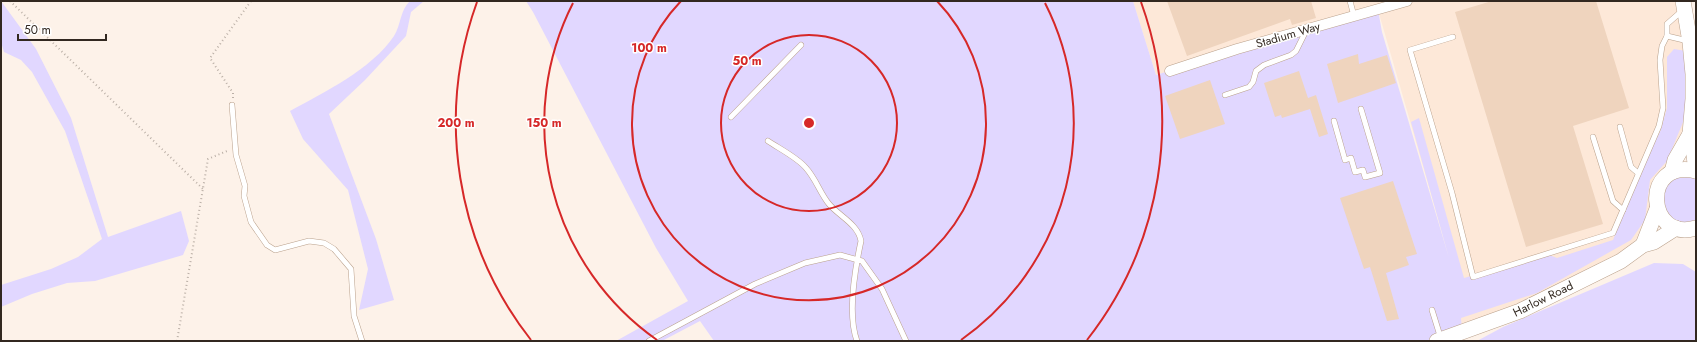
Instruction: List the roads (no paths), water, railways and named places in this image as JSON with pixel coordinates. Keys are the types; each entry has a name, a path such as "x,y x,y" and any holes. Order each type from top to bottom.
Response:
{"street":[{"name":"Stadium Way","path":"1170,71 1408,1"},
{"path":"1672,172 1688,170 1696,171 1690,134 1693,99 1690,42 1684,5"},
{"path":"1643,245 1657,209 1656,192 1660,184 1672,172 1675,160 1690,134"},
{"path":"1657,209 1667,223 1676,228 1696,228"},
{"name":"Harlow Road","path":"1439,340 1520,311 1621,261 1643,245 1654,242 1676,228"}],"lane":[{"path":"1350,1 1354,16"},
{"path":"1453,37 1410,50 1452,193 1473,277 1613,234 1659,126 1663,108 1660,60 1662,46 1667,36 1667,24 1684,5"},
{"path":"1225,95 1249,87 1253,82 1256,71 1264,65 1291,55 1296,51 1306,30"},
{"path":"1667,36 1690,42"},
{"path":"731,117 802,45"},
{"path":"232,105 236,155 245,186 244,196 251,222 267,245 275,250 310,241 324,243 334,249 351,269 354,316 362,341"},
{"path":"1334,121 1345,160 1351,158 1355,172 1363,170 1365,177 1380,173 1361,109"},
{"path":"1620,127 1631,167 1638,173"},
{"path":"1594,137 1612,201 1623,210"},
{"path":"768,141 806,167 818,185 821,194 830,205 855,228 860,235 861,241 852,296 854,334 857,341"},
{"path":"649,341 755,284 805,263 840,255 862,261 882,289 906,341"},
{"path":"1432,310 1439,340"}]}
